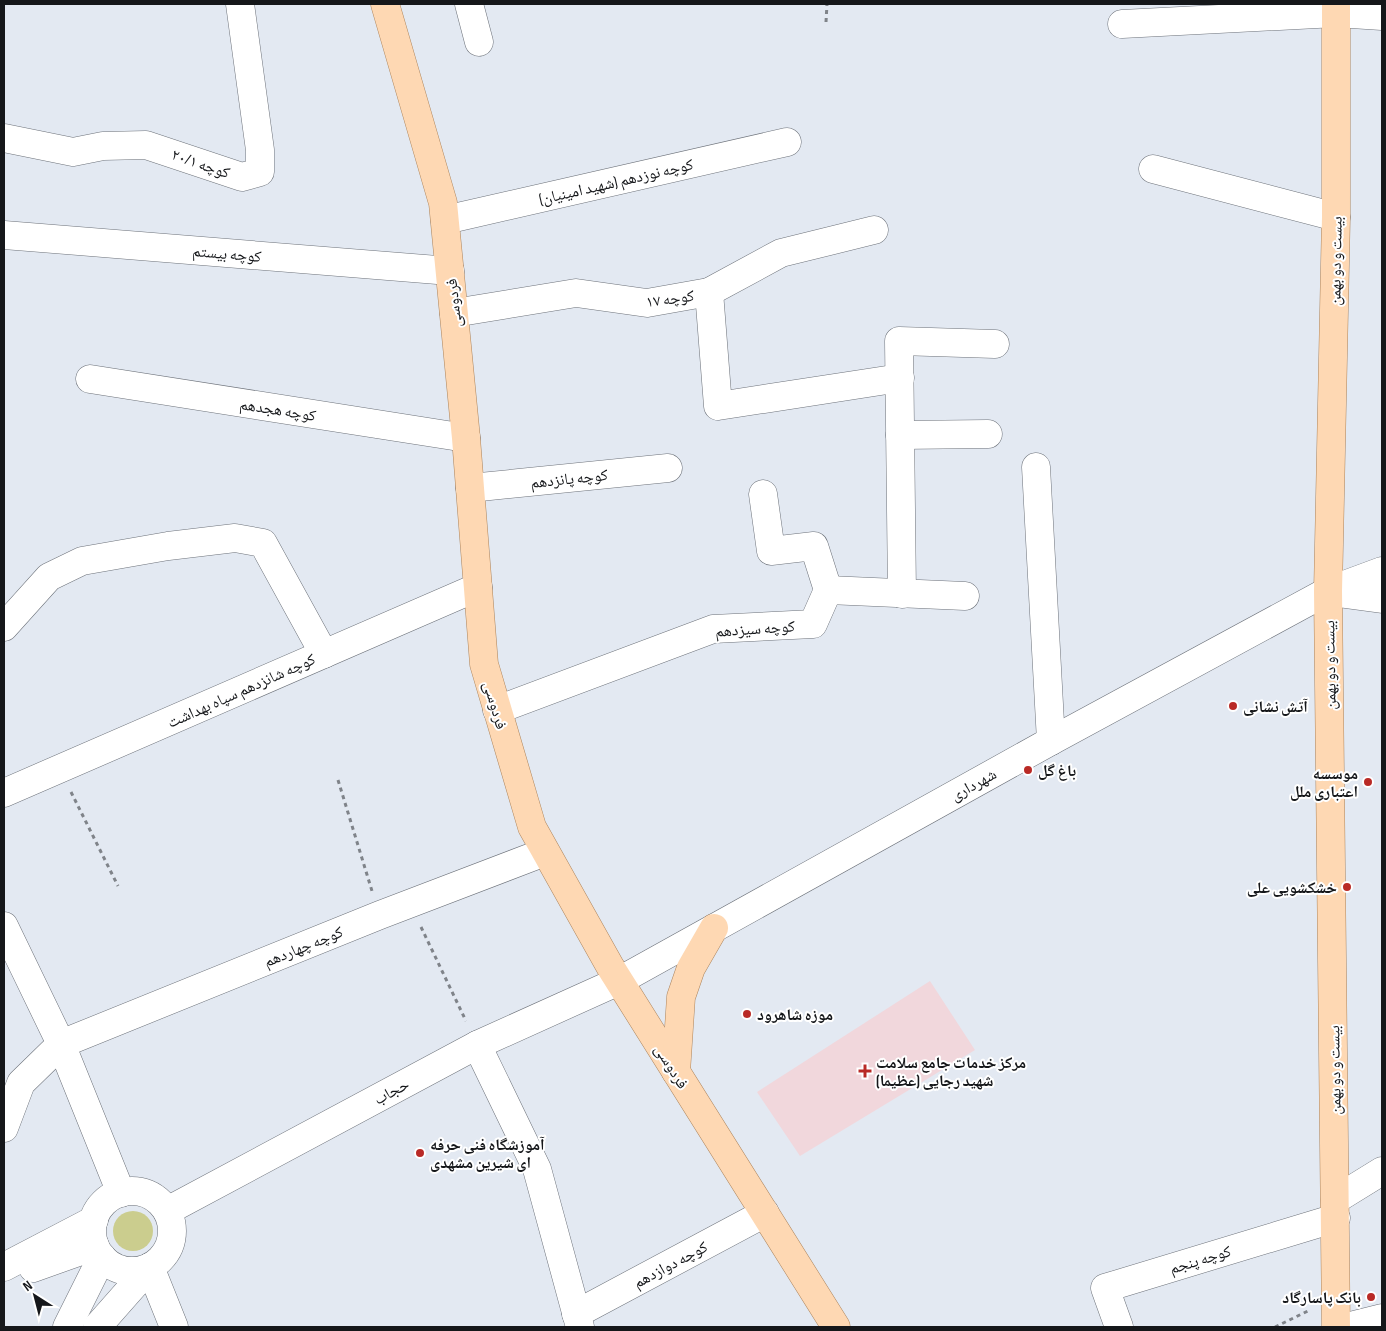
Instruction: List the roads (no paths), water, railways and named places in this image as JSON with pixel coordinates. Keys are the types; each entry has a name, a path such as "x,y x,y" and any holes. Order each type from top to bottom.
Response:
{"main road":[{"name":"فردوسی","path":"392,7 443,203 466,438 484,664 532,827 619,981 836,1327"},
{"name":"بیست و دو بهمن","path":"1336,8 1336,218 1328,591 1336,1327"},
{"path":"676,1072 681,997 691,968 714,928"}],"street":[{"name":"کوچه ۲۰/۱","path":"4,138 73,152 103,146 146,145 242,177 260,172 260,150 240,4"},
{"path":"469,4 479,42"},
{"path":"1122,24 1336,8 1382,16"},
{"name":"کوچه نوزدهم (شهید امینیان)","path":"445,220 787,142"},
{"path":"1153,170 1336,218"},
{"name":"۱۷ کوچه","path":"454,313 576,293 647,303 709,292 781,253 874,230"},
{"name":"کوچه بیستم","path":"4,235 450,271"},
{"path":"709,292 718,406 900,378"},
{"path":"902,594 900,341 995,344"},
{"name":"کوچه هجدهم","path":"90,379 466,438"},
{"path":"900,435 988,434"},
{"path":"1036,467 1051,741"},
{"name":"کوچه پانزدهم","path":"470,488 668,468"},
{"path":"763,494 771,551 814,546 828,590 965,596"},
{"path":"4,627 49,577 82,561 168,546 235,538 263,544 324,654"},
{"name":"شهرداری","path":"619,981 1051,741 1328,591 1382,571"},
{"name":"کوچه شانزدهم سپاه بهداشت","path":"4,793 478,587"},
{"name":"کوچه سیزدهم","path":"497,710 713,629 813,624 828,590"},
{"path":"1328,591 1382,599"},
{"name":"کوچه چهاردهم","path":"61,1044 380,915 545,852"},
{"path":"4,926 61,1044 121,1193"},
{"name":"حجاب","path":"167,1211 477,1045 619,981"},
{"path":"4,1128 21,1083 61,1044"},
{"path":"477,1045 537,1169 578,1321"},
{"path":"1335,1209 1382,1171"},
{"path":"67,1327 97,1241 100,1208 110,1198 121,1193 134,1191 147,1194 158,1201 167,1211 172,1223 172,1236 168,1248 161,1259 150,1267 97,1327"},
{"name":"کوچه پنجم","path":"1119,1327 1105,1288 1335,1209"},
{"name":"کوچه دوازدهم","path":"578,1321 764,1213"},
{"path":"97,1241 112,1265 124,1270 137,1271 150,1267"},
{"path":"4,1267 97,1241"},
{"path":"4,1278 97,1241"},
{"path":"150,1267 174,1327"},
{"path":"1346,1327 1382,1318"}],"place":[{"name":"آتش نشانی","path":"1233,706"},
{"name":"باغ گل","path":"1028,770"},
{"name":"موسسه اعتباری ملل","path":"1368,782"},
{"name":"خشکشویی علی","path":"1347,887"},
{"name":"موزه شاهرود","path":"747,1014"},
{"name":"مرکز خدمات جامع سلامت شهید رجایی (عظیما)","path":"865,1071"},
{"name":"آموزشگاه فنی حرفه ای شیرین مشهدی","path":"420,1153"},
{"name":"بانک پاسارگاد","path":"1371,1297"}]}
